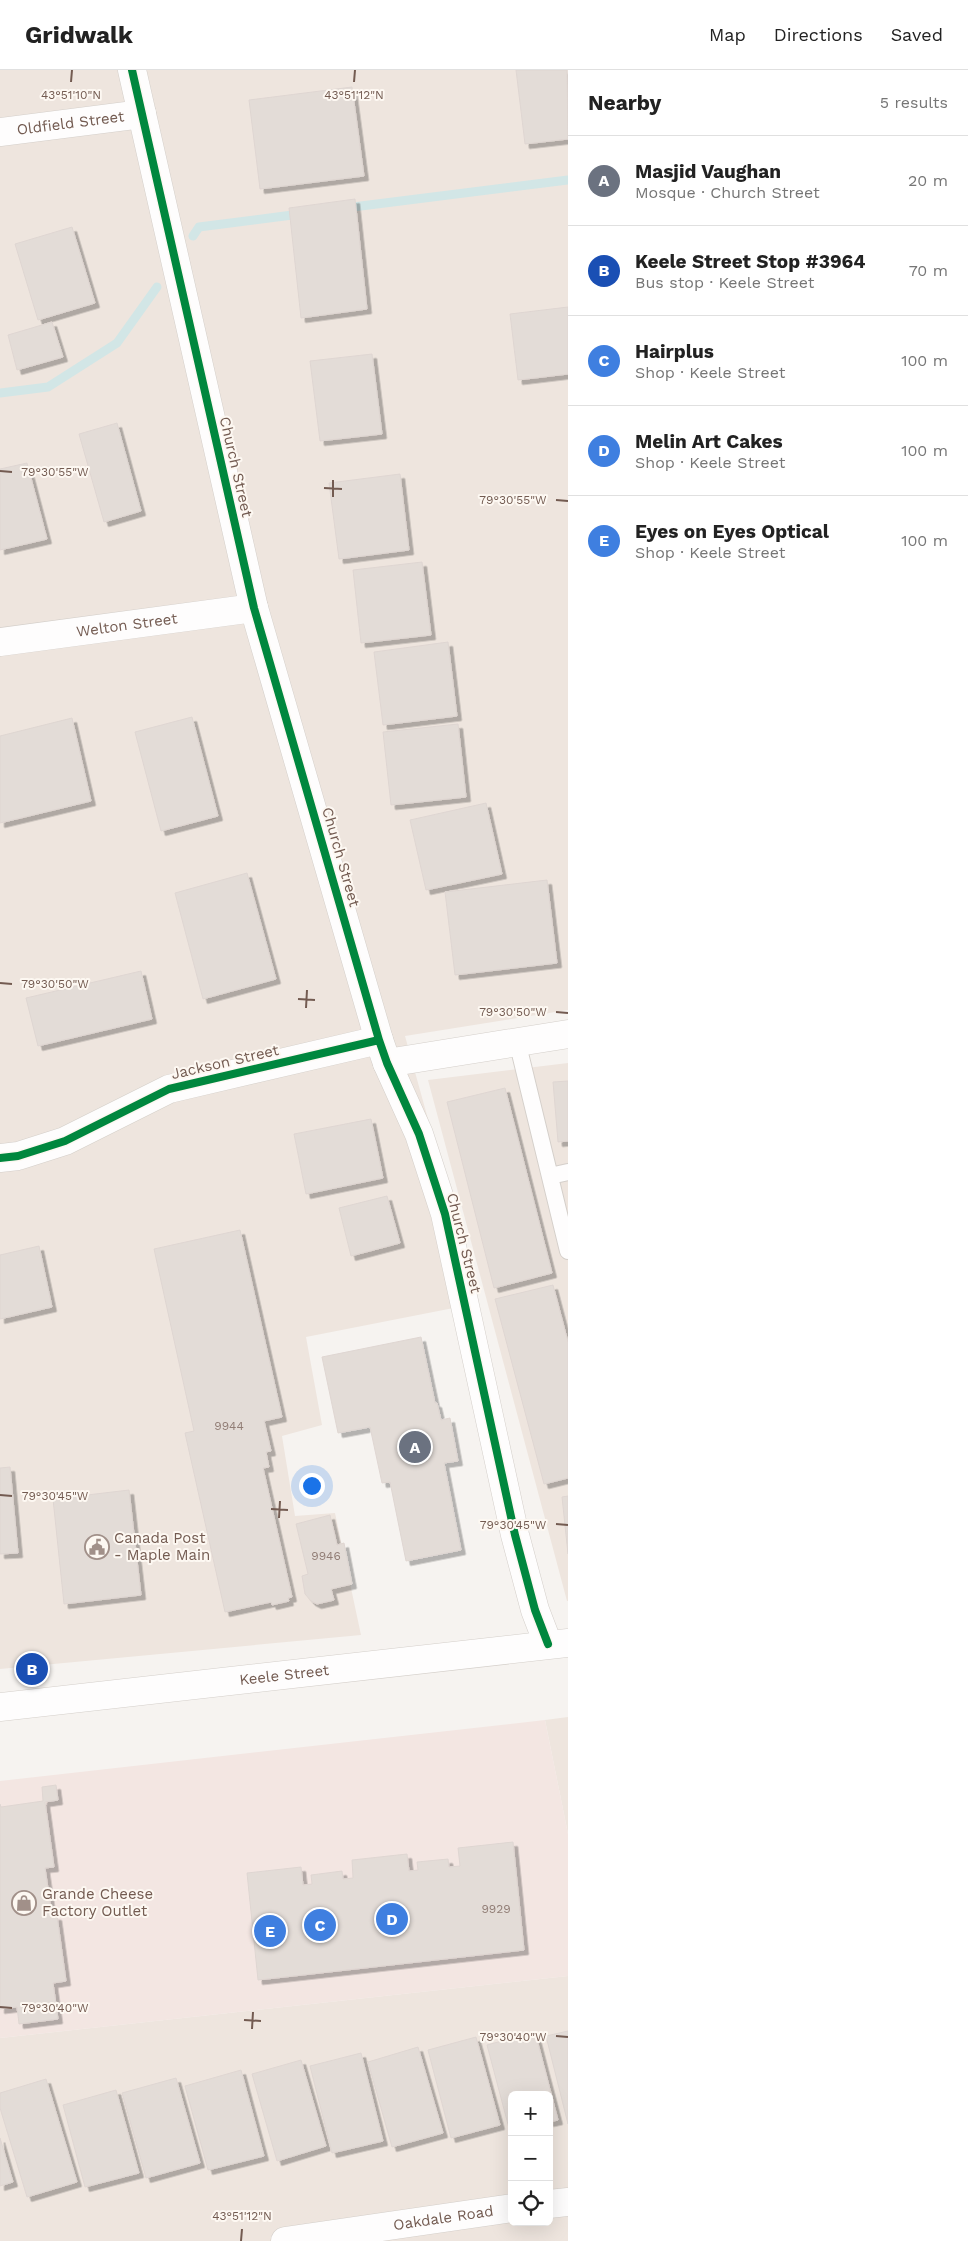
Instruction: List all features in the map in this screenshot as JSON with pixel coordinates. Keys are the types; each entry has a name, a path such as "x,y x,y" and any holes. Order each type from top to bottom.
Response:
{"street":[{"name":"Church Street","path":"132,70 254,608 383,1051 419,1134 445,1214 515,1535 536,1610 558,1643"},
{"name":"Oldfield Street","path":"0,132 142,114"},
{"name":"Welton Street","path":"0,642 254,608"},
{"name":"Jackson Street","path":"0,1158 18,1156 65,1141 169,1089 383,1051 517,1041 568,1034"},
{"name":"Keele Street","path":"0,1707 558,1643"},
{"path":"553,2204 568,2202"},
{"name":"Oakdale Road","path":"285,2241 356,2236 508,2209"}],"lane":[{"path":"517,1041 568,1251"},
{"path":"550,1176 568,1172"}],"shaded area":[{"path":"0,70 568,70 568,1010 405,1036 479,1303 306,1337 322,1425 282,1436 295,1516 335,1513 361,1635 0,1669"},
{"path":"568,1063 568,1601 567,1601 428,1080"},
{"path":"568,1717 568,1834 545,1720"},
{"path":"545,1720 568,1834 568,1976 0,2038 0,1781"},
{"path":"568,1976 568,2241 0,2241 0,2038"}],"building":[{"path":"516,70 567,70 568,139 525,144"},
{"path":"352,87 364,176 260,189 249,100"},
{"path":"355,199 367,309 301,318 289,208"},
{"path":"72,227 95,303 38,320 15,244"},
{"path":"568,307 568,374 518,380 510,314"},
{"path":"52,322 63,357 17,370 8,335"},
{"path":"372,354 382,434 320,441 310,361"},
{"path":"117,423 141,511 104,522 79,434"},
{"path":"27,463 47,539 0,550 0,469"},
{"path":"400,474 409,550 339,559 329,483"},
{"path":"422,562 431,635 361,643 353,570"},
{"path":"448,642 457,716 383,725 374,652"},
{"path":"192,717 218,816 161,831 135,732"},
{"path":"72,718 91,801 0,823 0,736"},
{"path":"458,724 466,797 391,805 383,732"},
{"path":"486,803 502,874 426,890 410,820"},
{"path":"247,873 276,979 203,999 175,893"},
{"path":"547,880 557,963 455,975 445,892"},
{"path":"141,971 152,1019 38,1046 26,998"},
{"path":"568,1081 568,1141 558,1142 553,1082"},
{"path":"505,1088 552,1273 494,1288 447,1102"},
{"path":"371,1119 383,1178 306,1194 294,1134"},
{"path":"387,1196 400,1243 351,1256 339,1208"},
{"path":"240,1230 282,1417 264,1421 271,1451 266,1452 269,1467 263,1468 292,1597 288,1598 289,1601 272,1605 271,1602 225,1612 185,1433 194,1431 154,1249"},
{"path":"39,1246 52,1307 0,1319 0,1255"},
{"path":"553,1285 568,1342 568,1478 544,1484 495,1299"},
{"path":"421,1337 435,1403 437,1403 441,1420 450,1418 458,1461 444,1463 461,1550 406,1561 390,1482 382,1483 370,1427 338,1433 322,1357"},
{"path":"10,1467 18,1553 0,1554 0,1468"},
{"name":"Canada Post - Maple Main","path":"129,1490 141,1595 64,1604 53,1499"},
{"path":"568,1496 568,1554 562,1497"},
{"path":"330,1515 337,1545 344,1543 352,1584 331,1589 334,1600 317,1604 311,1601 305,1594 302,1576 308,1574 296,1524"},
{"path":"56,1785 58,1800 45,1802 54,1867 45,1868 52,1916 57,1916 66,1981 53,1983 58,2019 19,2024 17,2007 0,2009 0,1804 1,1807 43,1801 42,1787"},
{"path":"513,1842 524,1950 258,1980 247,1873 301,1867 303,1885 312,1884 311,1875 342,1871 343,1879 353,1878 352,1860 407,1854 409,1871 418,1870 417,1862 448,1859 449,1867 460,1866 458,1848"},
{"path":"568,2031 568,2124 546,2036"},
{"path":"535,2032 550,2091 508,2091 508,2124 487,2045"},
{"path":"476,2037 500,2125 451,2138 428,2050"},
{"path":"418,2047 443,2133 392,2147 368,2062"},
{"path":"361,2053 383,2141 332,2153 310,2066"},
{"path":"301,2060 326,2146 277,2161 252,2074"},
{"path":"241,2070 264,2156 208,2170 185,2086"},
{"path":"176,2078 200,2163 146,2178 122,2093"},
{"path":"46,2079 77,2182 27,2197 0,2108 0,2093"},
{"path":"116,2090 139,2173 85,2187 63,2105"},
{"path":"553,2101 558,2120 553,2121"},
{"path":"0,2138 13,2182 0,2186"}],"waterway":[{"path":"345,208 568,180"},
{"path":"193,236 199,227 300,214"},
{"path":"0,393 48,387 117,343 157,287"}],"cycle path":[{"path":"132,70 254,608 379,1040 387,1063 419,1134 445,1214 515,1535 535,1610 548,1644"},
{"path":"0,1158 18,1156 65,1141 169,1089 379,1040"}],"place":[{"name":"Masjid Vaughan","path":"415,1447"},
{"name":"Canada Post - Maple Main","path":"97,1547"},
{"name":"Keele Street Stop #3964","path":"32,1669"},
{"name":"Grande Cheese Factory Outlet","path":"24,1903"},
{"name":"Melin Art Cakes","path":"392,1919"},
{"name":"Hairplus","path":"320,1925"},
{"name":"Eyes on Eyes Optical","path":"270,1931"}]}
